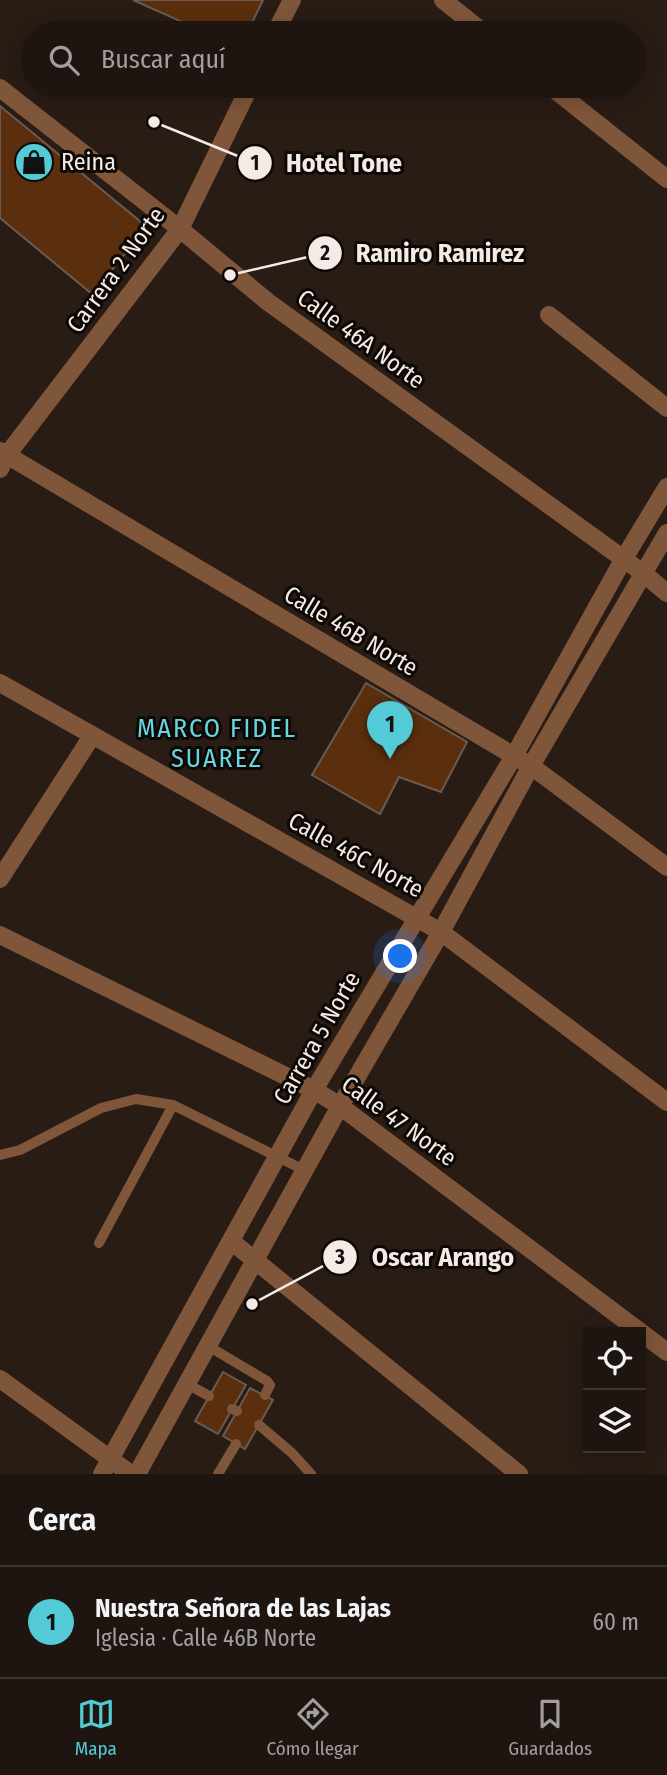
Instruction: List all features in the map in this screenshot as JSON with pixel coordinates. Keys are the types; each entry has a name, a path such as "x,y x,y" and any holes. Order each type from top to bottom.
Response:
{"street":[{"path":"281,21 292,0"},
{"path":"443,0 470,21"},
{"name":"Calle 46A Norte","path":"0,88 180,229 268,302 667,593"},
{"name":"Carrera 2 Norte","path":"2,459 180,229 244,98"},
{"path":"565,98 667,179"},
{"path":"549,316 667,408"},
{"name":"Calle 46B Norte","path":"2,459 531,766 667,867"},
{"name":"Carrera 5 Norte","path":"102,1474 314,1090 514,756 622,560 667,487"},
{"path":"137,1474 531,766 667,533"},
{"name":"Calle 46C Norte","path":"0,683 440,932 667,1102"},
{"path":"0,879 92,736"},
{"name":"Calle 47 Norte","path":"0,935 314,1090 340,1106 667,1352"},
{"path":"231,1241 519,1474"},
{"path":"0,1379 131,1474"}],"lane":[{"path":"0,1155 20,1150 102,1108 136,1100 173,1105 304,1170"},
{"path":"99,1243 173,1105"},
{"path":"208,1346 267,1381 270,1385 265,1395"},
{"path":"187,1384 209,1396"},
{"path":"259,1424 311,1474"},
{"path":"218,1474 236,1444"}],"building":[{"path":"133,0 263,0 253,21 180,21"},
{"name":"Reina","path":"0,106 147,227 92,294 0,218"},
{"path":"366,683 467,742 441,792 399,777 380,814 312,775"},
{"path":"223,1372 246,1385 218,1434 195,1421"},
{"path":"250,1388 273,1400 245,1449 223,1436"}],"place":[{"name":"Hotel Tone","path":"154,122"},
{"name":"Reina","path":"34,162"},
{"name":"Ramiro Ramirez","path":"230,275"},
{"name":"Nuestra Señora de las Lajas","path":"390,759"},
{"name":"Oscar Arango","path":"252,1304"}],"district":[{"name":"MARCO FIDEL SUAREZ","path":"217,743"}]}
